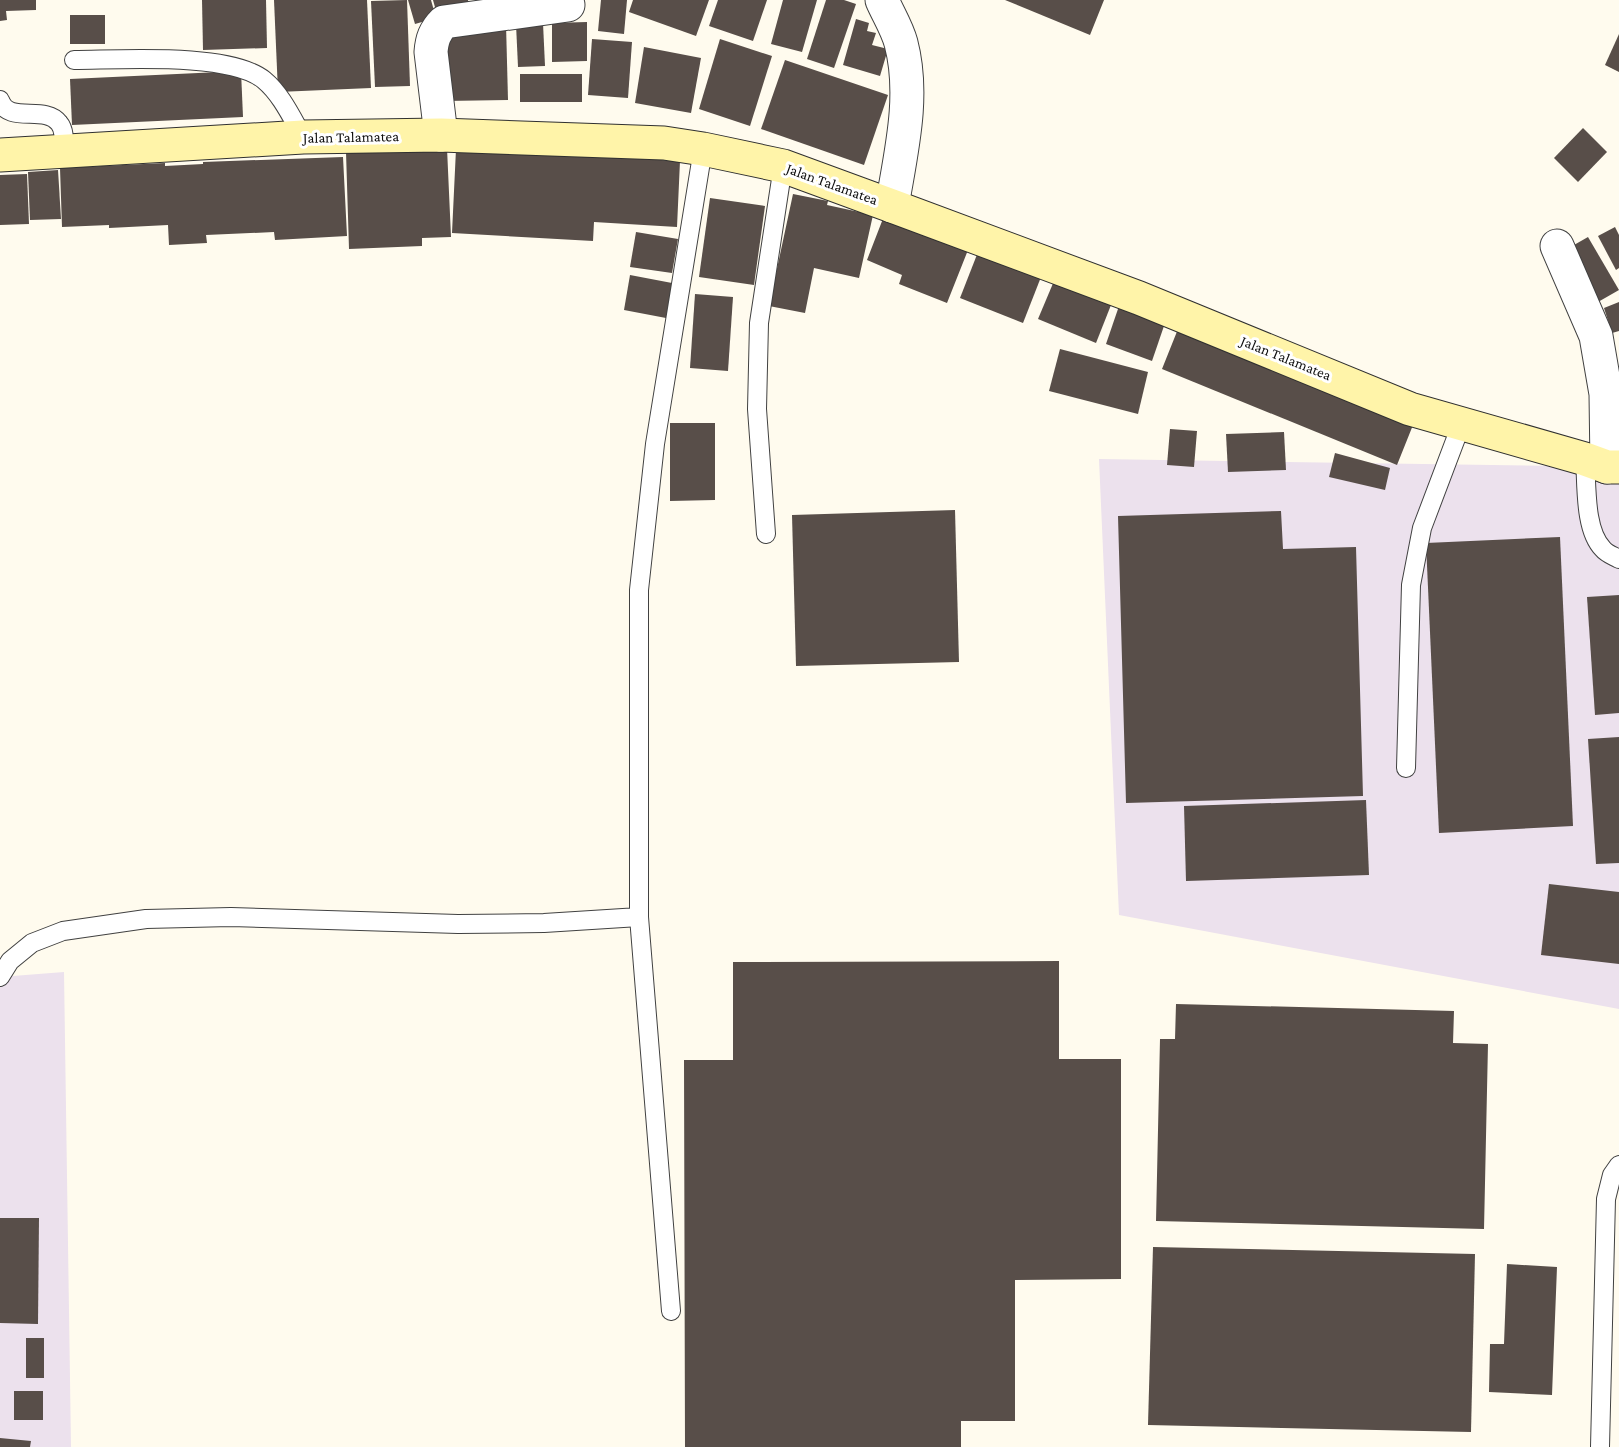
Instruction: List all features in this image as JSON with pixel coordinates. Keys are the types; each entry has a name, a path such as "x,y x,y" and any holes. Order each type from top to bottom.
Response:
{"street":[{"path":"882,0 901,41 906,69 907,115 892,206"},
{"path":"441,135 431,52 432,40 444,22 568,5"},
{"name":"Jalan Talamatea","path":"0,155 303,137 441,135 664,143 703,149 783,166 892,206 1138,298 1410,409 1604,464"},
{"path":"1557,246 1596,336 1606,394 1604,464"}],"lane":[{"path":"74,60 214,62 248,70 264,80 273,90 303,137"},
{"path":"0,100 2,106 9,112 51,116 59,123 63,135 64,151"},
{"path":"671,1311 639,917 639,590 655,444 703,149"},
{"path":"766,534 757,409 759,323 783,166"},
{"path":"1406,768 1411,585 1422,528 1461,425"},
{"path":"1604,464 1590,522 1596,539 1604,551 1619,559"},
{"path":"0,977 10,961 32,943 63,931 146,919 231,917 544,924 639,917"},
{"path":"1600,1447 1606,1199 1612,1175 1619,1165"}],"shaded area":[{"path":"1099,459 1619,467 1619,1009 1119,915"},
{"path":"64,972 71,1447 0,1447 0,977"}],"building":[{"path":"0,0 36,0 36,10 6,11 7,20 0,21"},
{"path":"202,0 266,0 267,48 203,50"},
{"path":"274,0 367,0 371,88 278,92"},
{"path":"407,0 410,86 375,87 371,1"},
{"path":"408,0 431,0 436,18 415,24"},
{"path":"433,0 468,0 470,10 438,18"},
{"path":"601,0 627,0 624,34 598,31"},
{"path":"633,0 709,0 696,36 629,12"},
{"path":"718,0 767,0 753,41 709,26"},
{"path":"783,0 817,0 802,52 771,44"},
{"path":"826,0 844,0 856,4 834,68 807,59"},
{"path":"1005,0 1104,0 1090,35"},
{"path":"70,15 105,15 105,44 70,44"},
{"path":"856,19 869,23 867,31 876,33 872,45 888,49 880,76 843,65"},
{"path":"587,22 587,61 552,62 552,23"},
{"path":"543,23 545,66 518,67 516,24"},
{"path":"506,24 508,100 445,101 443,25"},
{"path":"1619,34 1619,72 1605,65"},
{"path":"592,39 632,42 628,98 588,95"},
{"path":"720,39 772,56 750,126 699,109"},
{"path":"644,47 701,58 691,113 635,103"},
{"path":"785,60 888,95 864,165 761,129"},
{"path":"241,71 243,117 72,125 70,79"},
{"path":"520,74 582,74 582,102 520,102"},
{"path":"1583,128 1607,152 1578,182 1554,158"},
{"path":"447,148 451,237 422,238 422,246 349,249 346,152"},
{"path":"456,149 680,161 677,227 594,222 593,241 452,233"},
{"path":"343,157 347,236 275,240 274,232 206,235 207,243 169,245 168,225 109,228 109,225 62,227 60,168 165,163 165,166 203,164 203,162"},
{"path":"58,170 61,219 30,220 28,172"},
{"path":"27,174 29,224 0,225 0,175"},
{"path":"793,194 828,201 827,205 873,215 859,278 814,268 805,313 769,306"},
{"path":"710,198 765,206 754,285 699,277"},
{"path":"884,216 968,250 947,303 899,284 902,275 867,260"},
{"path":"1615,227 1619,235 1619,268 1616,270 1598,236"},
{"path":"636,232 678,239 672,273 630,267"},
{"path":"1588,237 1619,290 1598,302 1567,249"},
{"path":"978,252 1041,277 1023,323 960,298"},
{"path":"630,275 672,283 666,318 624,310"},
{"path":"1054,281 1111,305 1096,343 1038,319"},
{"path":"695,294 733,297 728,371 690,368"},
{"path":"1619,302 1619,331 1612,333 1604,308"},
{"path":"1119,306 1165,323 1152,361 1106,344"},
{"path":"1178,329 1413,425 1397,465 1162,369"},
{"path":"1060,349 1148,372 1138,414 1049,391"},
{"path":"670,423 715,423 715,500 670,501"},
{"path":"1170,429 1197,431 1194,467 1167,465"},
{"path":"1284,432 1286,470 1228,472 1226,434"},
{"path":"1335,453 1390,468 1385,490 1329,477"},
{"path":"955,510 959,662 796,666 792,515"},
{"path":"1281,511 1283,549 1356,547 1363,796 1126,803 1118,516"},
{"path":"1560,537 1573,826 1439,833 1426,543"},
{"path":"1619,595 1619,713 1595,715 1587,597"},
{"path":"1619,737 1619,863 1596,864 1588,739"},
{"path":"1366,800 1369,875 1186,881 1184,806"},
{"path":"1549,884 1619,892 1619,964 1541,955"},
{"path":"1059,961 1059,1059 1121,1059 1121,1279 1015,1280 1015,1421 961,1421 961,1447 685,1447 684,1060 733,1060 733,962"},
{"path":"1176,1004 1454,1011 1453,1043 1488,1044 1484,1229 1156,1221 1160,1039 1175,1039"},
{"path":"0,1218 39,1218 38,1324 0,1323"},
{"path":"1153,1247 1475,1254 1471,1432 1148,1425"},
{"path":"1507,1264 1557,1267 1552,1395 1489,1392 1490,1344 1504,1344"},
{"path":"26,1338 44,1338 44,1378 26,1378"},
{"path":"14,1391 43,1391 43,1420 14,1420"},
{"path":"0,1438 31,1441 30,1447 0,1447"}]}
